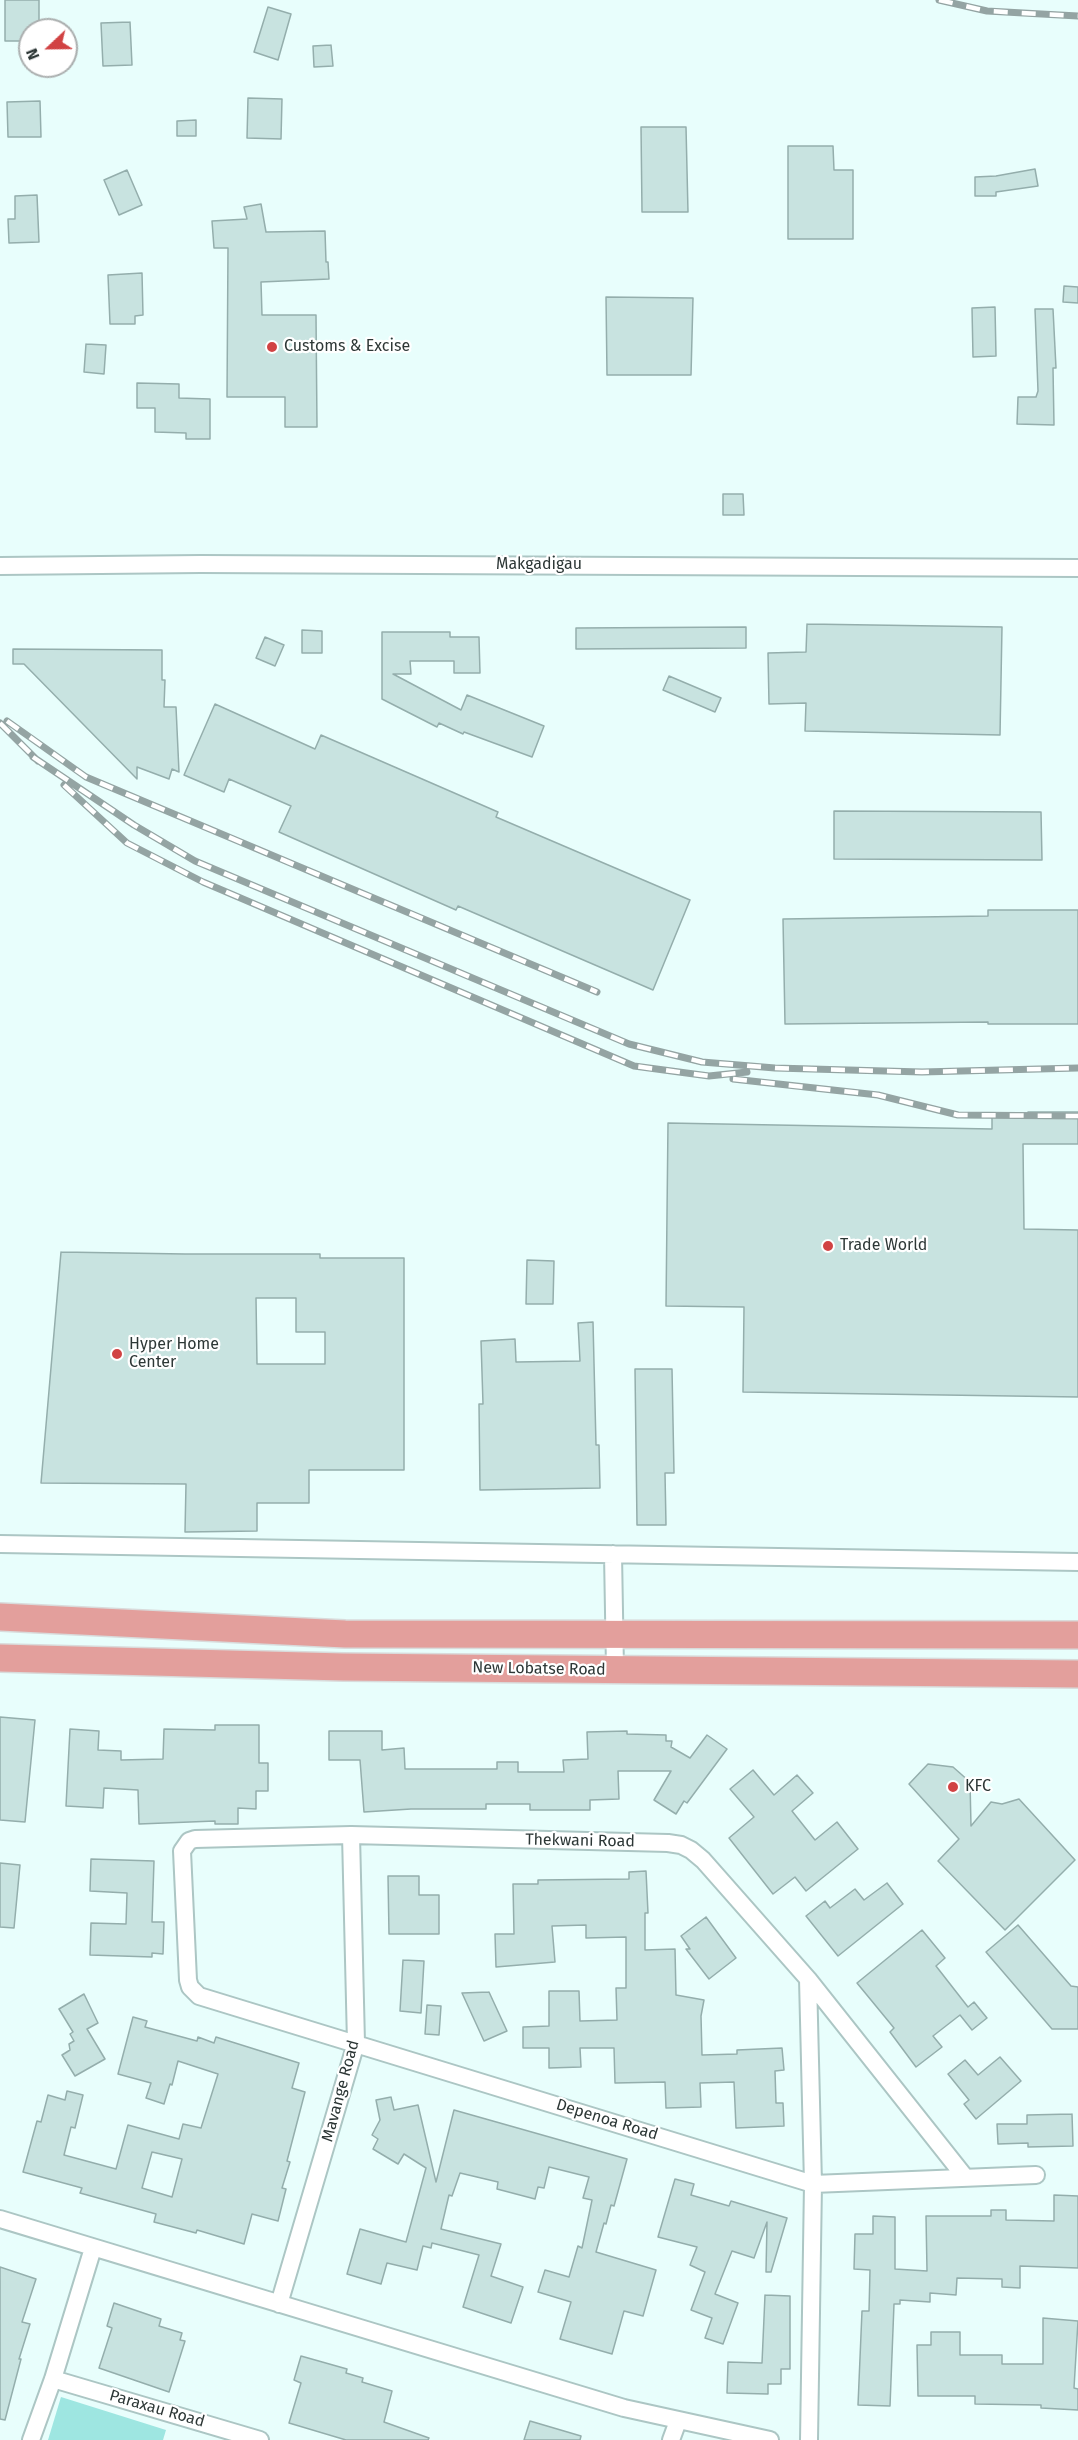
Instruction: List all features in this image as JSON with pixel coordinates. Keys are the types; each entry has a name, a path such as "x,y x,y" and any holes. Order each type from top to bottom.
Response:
{"main road":[{"path":"0,1617 345,1634 1078,1635"},
{"path":"884,1635 885,1672"},
{"name":"New Lobatse Road","path":"0,1658 343,1667 1078,1674"}],"street":[{"name":"Makgadigau","path":"0,566 237,564 1078,568"},
{"path":"0,1544 1078,1562"},
{"path":"613,1554 615,1669"},
{"name":"Thekwani Road","path":"190,1987 187,1973 181,1857 184,1846 195,1839 351,1835 681,1845 703,1860 808,1979 965,2177"},
{"name":"Mavange Road","path":"279,2304 356,2043 351,1835"},
{"path":"808,1979 813,2184 809,2440"},
{"name":"Depenoa Road","path":"190,1987 200,1996 813,2184 1036,2175"},
{"path":"0,2219 624,2408 770,2440"},
{"path":"31,2440 53,2379 93,2248"},
{"name":"Paraxau Road","path":"53,2379 260,2440"},
{"path":"671,2440 678,2421"}],"shaded area":[{"path":"61,2397 166,2430 163,2440 48,2440"}],"building":[{"path":"5,0 39,0 39,18 18,18 18,41 5,41"},
{"path":"268,7 291,14 278,60 254,52"},
{"path":"130,22 132,65 103,66 101,23"},
{"path":"331,45 333,66 314,67 313,46"},
{"path":"248,98 282,99 281,139 247,138"},
{"path":"40,101 41,137 8,137 7,102"},
{"path":"196,120 196,136 177,136 177,121"},
{"path":"641,127 686,127 688,212 642,212"},
{"path":"788,146 833,146 834,170 853,170 853,239 788,239"},
{"path":"1035,169 1038,186 996,192 996,196 975,196 975,177"},
{"path":"127,170 142,205 119,215 104,180"},
{"path":"37,195 39,242 9,243 8,219 15,219 15,196"},
{"path":"261,204 266,232 325,231 329,279 261,282 262,315 316,315 317,427 285,427 285,397 227,397 228,248 214,248 212,221 247,219 244,207"},
{"path":"142,273 143,315 135,316 135,324 110,324 108,275"},
{"path":"1064,286 1078,287 1078,303 1063,302"},
{"path":"606,297 693,298 691,375 607,375"},
{"path":"995,307 996,356 973,357 972,308"},
{"path":"1035,309 1053,309 1056,368 1053,368 1054,425 1017,424 1018,397 1036,397 1038,391"},
{"path":"86,344 106,345 104,374 84,372"},
{"path":"137,383 179,384 179,398 210,399 210,439 186,439 186,433 155,432 155,408 137,408"},
{"path":"723,494 743,494 744,515 723,515"},
{"path":"807,624 1002,627 1000,735 805,731 806,703 769,704 768,653 806,652"},
{"path":"746,627 746,648 576,649 576,628"},
{"path":"302,630 322,631 322,653 302,653"},
{"path":"382,632 450,632 450,637 479,637 480,673 454,673 454,661 410,661 411,674 393,674 461,710 467,695 544,726 532,757 464,732 463,734 439,723 437,727 382,699"},
{"path":"265,637 284,645 275,666 256,658"},
{"path":"13,649 162,650 162,680 165,680 164,707 176,707 179,772 172,769 169,779 137,767 137,779 24,664 13,664"},
{"path":"669,676 721,698 715,712 663,690"},
{"path":"215,704 315,749 321,735 498,812 496,817 690,900 653,990 458,906 456,910 279,832 291,806 229,779 224,792 184,775"},
{"path":"834,811 1041,812 1042,860 834,859"},
{"path":"988,910 1078,910 1078,1024 988,1024 988,1022 785,1024 783,919 988,916"},
{"name":"Trade World","path":"1028,1112 1078,1112 1078,1144 1023,1144 1024,1229 1078,1230 1078,1397 743,1392 744,1307 666,1306 668,1123 992,1129 992,1114 1028,1114"},
{"path":"61,1252 320,1254 320,1258 404,1258 404,1470 309,1470 309,1503 257,1503 257,1531 185,1532 186,1484 41,1483","holes":["256,1298 296,1298 296,1332 325,1332 325,1364 257,1364"]},
{"path":"527,1260 554,1261 553,1304 526,1304"},
{"path":"593,1322 596,1445 599,1445 600,1488 480,1490 479,1404 483,1404 481,1341 515,1339 516,1362 580,1361 578,1323"},
{"path":"635,1369 672,1369 674,1473 665,1473 666,1525 637,1525"},
{"path":"0,1717 35,1720 25,1822 0,1820"},
{"path":"215,1725 259,1725 259,1763 268,1763 268,1791 256,1791 256,1809 238,1808 238,1824 215,1824 215,1821 139,1824 138,1790 104,1788 103,1808 66,1806 70,1729 99,1731 98,1750 121,1751 121,1760 163,1759 164,1729 215,1730"},
{"path":"329,1731 382,1731 382,1750 404,1748 405,1769 497,1769 497,1762 518,1762 518,1772 564,1772 563,1760 588,1759 587,1732 627,1731 627,1734 666,1735 666,1741 672,1741 671,1747 690,1758 707,1735 727,1749 687,1803 684,1801 676,1814 654,1800 671,1771 618,1771 619,1799 590,1800 590,1810 530,1810 530,1804 486,1804 486,1809 411,1809 364,1812 360,1760 329,1760"},
{"path":"928,1764 953,1767 970,1782 971,1826 991,1802 1002,1804 1019,1799 1075,1860 1005,1930 938,1861 959,1839 909,1784"},
{"path":"753,1770 774,1795 797,1775 813,1793 792,1811 815,1840 837,1822 858,1849 806,1891 795,1877 773,1894 729,1838 754,1817 730,1789"},
{"path":"91,1859 154,1861 152,1922 164,1922 163,1954 152,1953 152,1957 90,1955 91,1923 126,1924 127,1893 90,1891"},
{"path":"0,1863 20,1865 14,1928 0,1927"},
{"path":"646,1871 648,1913 645,1913 645,1950 675,1949 676,1995 704,2000 701,2016 702,2055 737,2054 737,2050 782,2048 784,2070 775,2071 776,2103 783,2103 784,2126 736,2128 734,2082 700,2083 701,2107 666,2108 665,2082 615,2083 614,2048 580,2048 581,2067 549,2068 549,2048 523,2048 523,2027 549,2026 549,1991 579,1991 580,2021 617,2020 616,1988 626,1988 626,1937 586,1938 586,1925 552,1926 555,1962 496,1967 495,1934 514,1934 513,1884 538,1884 538,1880 629,1879 629,1872"},
{"path":"388,1876 419,1876 419,1895 439,1895 439,1934 389,1934"},
{"path":"887,1883 903,1904 838,1956 806,1916 825,1901 830,1908 855,1889 864,1900"},
{"path":"706,1917 736,1958 709,1979 686,1949 690,1949 681,1936"},
{"path":"1018,1925 1071,1986 1078,1987 1078,2029 1052,2029 986,1952"},
{"path":"922,1930 945,1958 936,1966 968,2007 974,2002 987,2018 972,2030 960,2015 933,2036 942,2047 916,2067 890,2032 894,2028 857,1983"},
{"path":"403,1960 424,1961 421,2013 400,2011"},
{"path":"489,1992 507,2031 484,2041 462,1993"},
{"path":"84,1994 98,2023 87,2029 105,2059 75,2076 62,2055 70,2050 69,2044 74,2041 70,2034 73,2032 59,2009"},
{"path":"427,2005 441,2006 439,2035 425,2034"},
{"path":"133,2017 147,2021 145,2027 197,2041 198,2037 214,2043 216,2037 299,2063 292,2088 305,2092 287,2161 290,2162 282,2188 286,2189 278,2221 252,2214 244,2244 197,2230 196,2233 154,2222 156,2214 80,2193 82,2188 23,2172 37,2121 41,2122 48,2095 65,2100 67,2091 83,2095 75,2128 71,2127 64,2155 116,2169 128,2125 179,2139 183,2124 201,2128 218,2074 178,2061 164,2104 146,2098 151,2083 118,2074","holes":["152,2152 182,2159 172,2197 142,2188"]},
{"path":"1000,2057 1021,2081 976,2119 964,2104 969,2100 948,2074 965,2060 978,2075"},
{"path":"391,2097 394,2110 418,2105 436,2182 454,2110 627,2159 614,2206 611,2205 596,2252 656,2270 643,2316 624,2311 612,2354 560,2339 571,2302 538,2292 545,2270 569,2277 578,2246 582,2248 592,2200 583,2198 589,2177 549,2167 544,2188 538,2187 535,2199 497,2189 498,2182 460,2173 452,2196 449,2195 441,2229 501,2244 491,2276 523,2287 511,2323 463,2307 479,2255 432,2243 431,2248 423,2246 417,2270 387,2263 381,2284 347,2274 360,2229 406,2242 426,2168 404,2154 398,2164 373,2149 378,2139 372,2135 380,2120 376,2100"},
{"path":"1072,2114 1073,2146 1028,2147 1028,2143 998,2144 997,2124 1027,2124 1027,2115"},
{"path":"675,2179 694,2184 691,2195 729,2206 731,2201 787,2218 771,2272 766,2272 767,2222 754,2258 732,2251 715,2294 738,2303 723,2344 705,2338 712,2318 691,2310 705,2272 690,2265 697,2247 658,2237"},
{"path":"1054,2195 1078,2196 1078,2268 1020,2266 1020,2288 1002,2287 1002,2279 957,2278 956,2295 930,2293 930,2302 900,2300 900,2304 894,2304 890,2406 858,2405 862,2311 869,2311 870,2270 854,2269 855,2234 873,2234 873,2216 895,2217 895,2269 927,2271 926,2216 991,2216 991,2210 1006,2210 1006,2220 1054,2221"},
{"path":"0,2267 36,2279 22,2322 30,2324 19,2359 21,2359 5,2420 0,2419"},
{"path":"765,2295 790,2296 790,2369 781,2369 781,2384 768,2384 768,2394 727,2393 728,2362 762,2363"},
{"path":"114,2303 161,2319 159,2326 182,2333 180,2340 185,2341 169,2392 99,2368 112,2328 107,2326"},
{"path":"1043,2318 1078,2321 1074,2388 1078,2389 1078,2410 1041,2408 1041,2405 975,2404 975,2396 918,2396 917,2345 931,2345 931,2332 960,2332 960,2355 1002,2355 1002,2364 1043,2364"},
{"path":"301,2356 347,2369 346,2373 363,2378 362,2382 392,2391 384,2422 429,2438 428,2440 346,2440 289,2423 301,2383 294,2380"},
{"path":"530,2421 581,2436 580,2440 524,2440"}],"railway":[{"path":"939,0 987,11 1078,16"},
{"path":"7,721 86,777 597,992"},
{"path":"0,723 38,761"},
{"path":"33,757 134,825 195,861 629,1044 702,1062 775,1068 922,1072 1078,1068"},
{"path":"64,785 127,843 203,882 634,1066 709,1076 747,1072"},
{"path":"733,1079 878,1095 958,1115 1078,1116"}],"place":[{"name":"Customs & Excise","path":"272,347"},
{"name":"Trade World","path":"828,1246"},
{"name":"Hyper Home Center","path":"117,1354"},
{"name":"KFC","path":"953,1787"}]}
